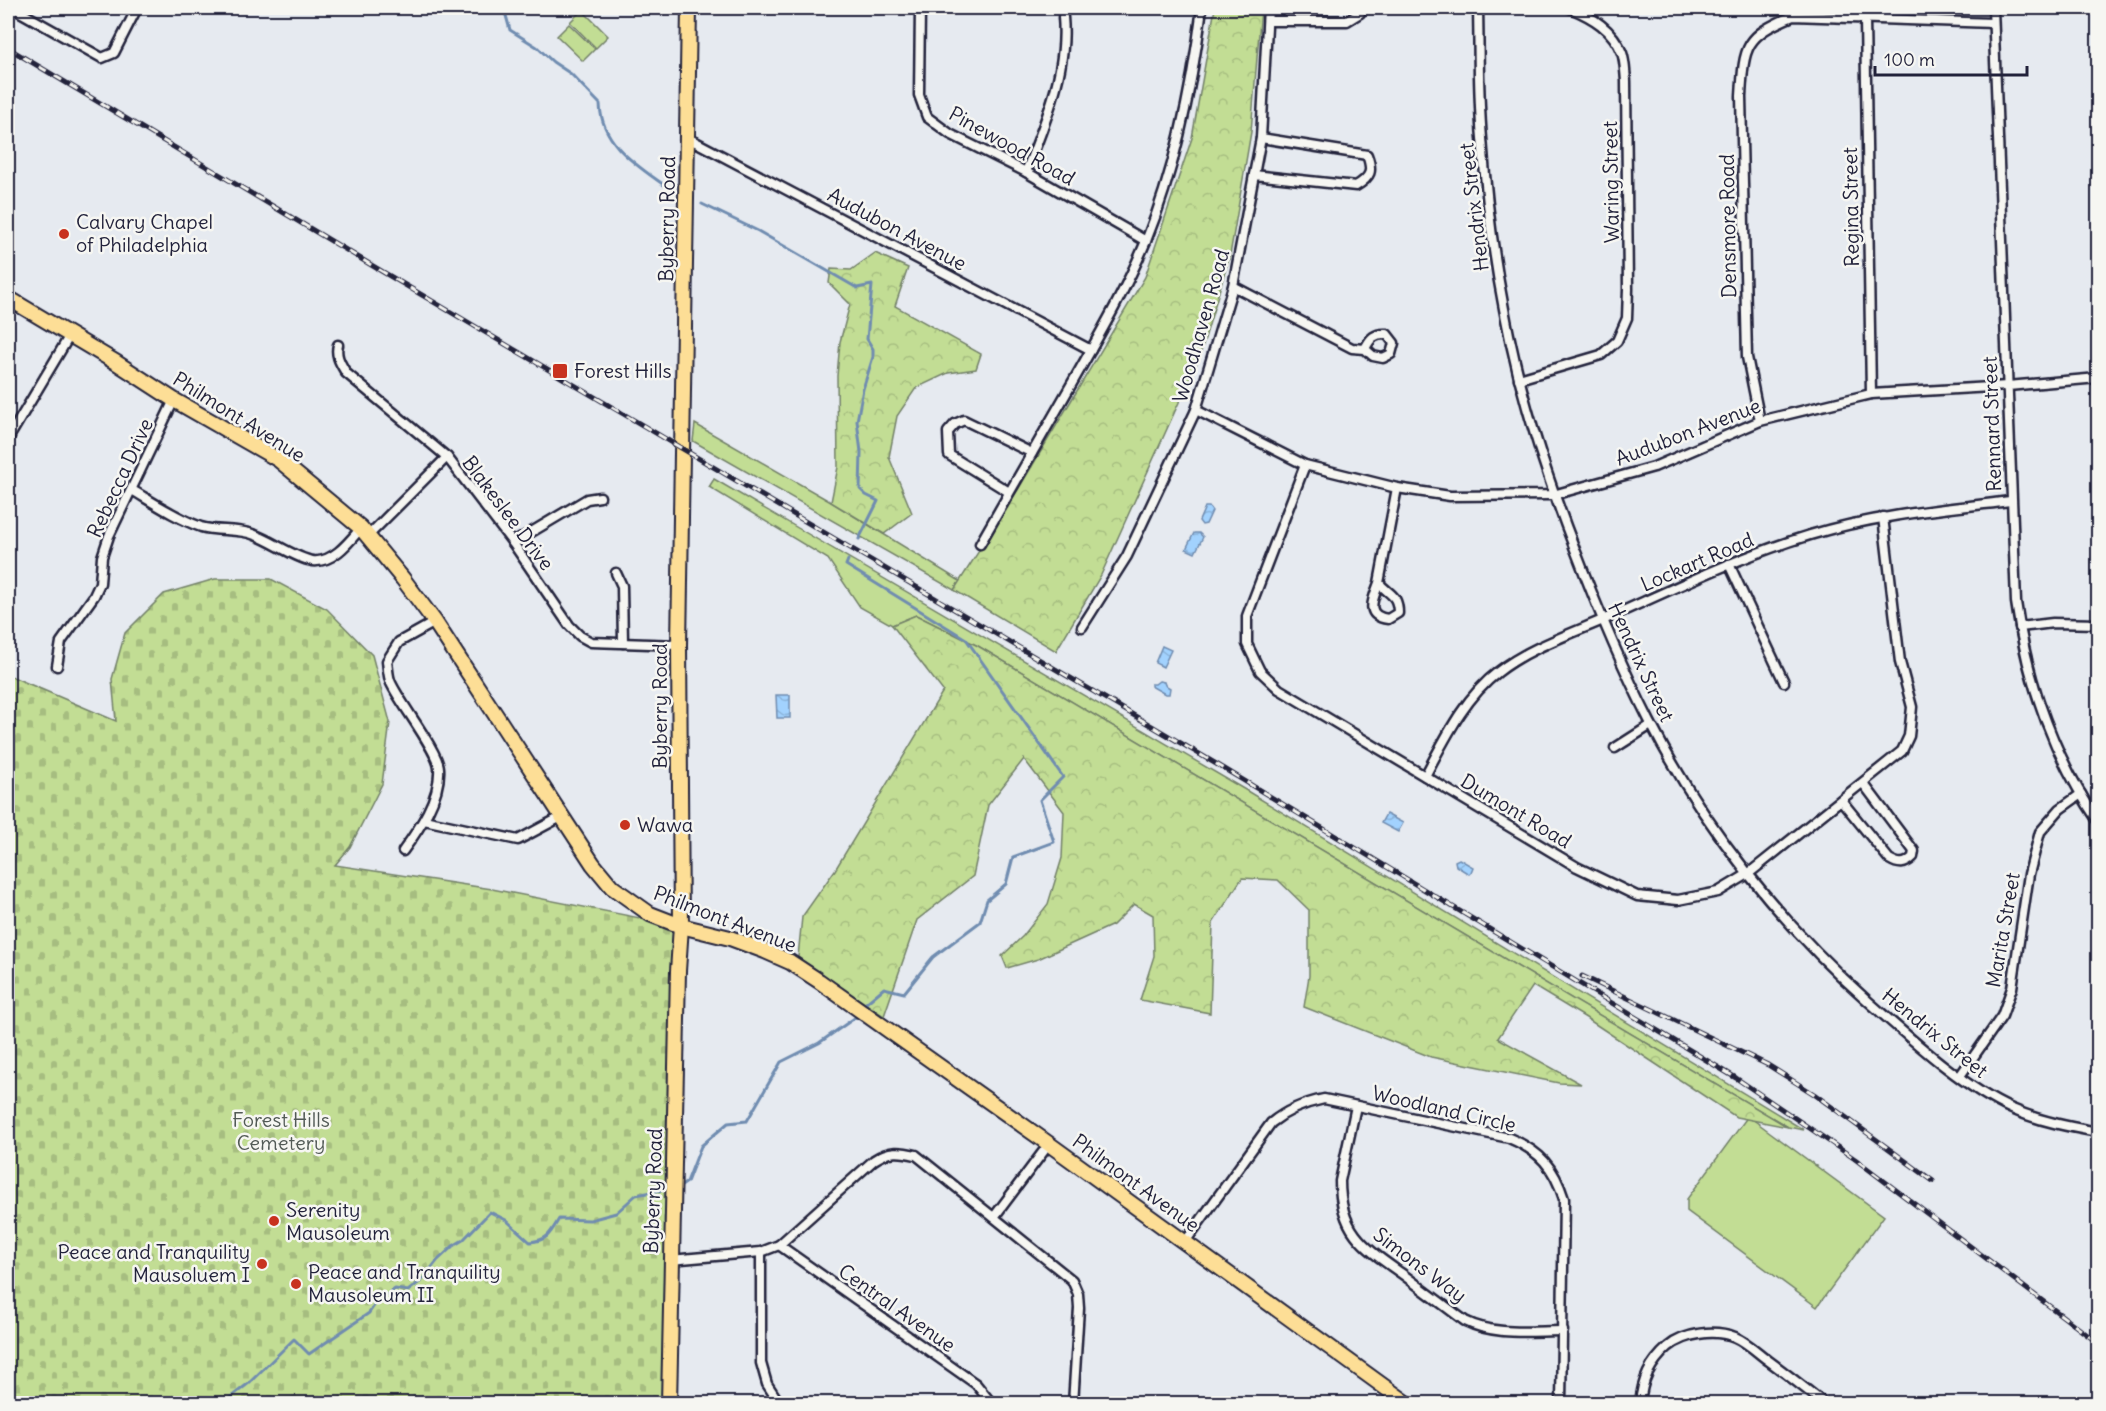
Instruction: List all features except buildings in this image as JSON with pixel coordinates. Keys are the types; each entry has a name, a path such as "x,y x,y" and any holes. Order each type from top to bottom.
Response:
{"main road":[{"name":"Byberry Road","path":"669,1404 670,1260 681,926 679,645 689,8"},
{"name":"Philmont Avenue","path":"8,298 132,372 174,400 279,460 364,532 435,622 561,817 593,864 612,886 650,914 681,926 730,938 790,962 1048,1144 1408,1404"}],"street":[{"path":"13,8 102,58 114,53 137,8"},
{"name":"Pinewood Road","path":"920,8 919,95 927,117 950,134 1026,172 1146,241"},
{"path":"980,544 1104,330 1146,241 1181,129 1193,75 1202,8"},
{"name":"Woodhaven Road","path":"1082,627 1127,556 1196,410 1233,286 1261,138 1268,8"},
{"path":"1268,21 1347,21 1360,13 1362,8"},
{"name":"Hendrix Street","path":"1478,8 1481,136 1503,307 1519,379 1553,495 1602,621 1651,725 1706,816 1748,874 1797,930 1850,985 1905,1034 1984,1093 2012,1109 2054,1123 2098,1132"},
{"name":"Waring Street","path":"1519,379 1601,356 1617,341 1627,318 1626,81 1622,52 1607,29 1599,22 1570,8"},
{"name":"Rennard Street","path":"1993,8 2013,565 2019,627 2031,681 2047,727 2081,794 2098,821"},
{"name":"Densmore Road","path":"1760,421 1747,357 1741,96 1747,47 1757,34 1768,26 1793,16 1865,19"},
{"path":"1026,172 1053,102 1061,60 1064,31 1062,17"},
{"path":"1865,19 1993,23"},
{"name":"Regina Street","path":"1865,19 1871,394"},
{"name":"Audubon Avenue","path":"688,138 1091,350"},
{"path":"1254,175 1356,186 1366,180 1370,172 1370,164 1366,155 1261,138"},
{"path":"1233,286 1352,348 1365,349"},
{"path":"8,439 70,335"},
{"name":"Blakeslee Drive","path":"339,345 337,351 339,362 346,372 447,457 513,543 569,625 580,636 591,642 679,645"},
{"name":"Audubon Avenue","path":"1196,410 1305,465 1397,488 1450,496 1553,495 1654,467 1760,421 1871,394 2098,378"},
{"name":"Rebecca Drive","path":"57,666 61,642 94,596 100,583 102,557 109,536 174,400"},
{"path":"1009,492 949,455 948,432 964,420 1032,453"},
{"path":"132,490 177,517 203,527 253,534 302,558 314,561 327,559 364,532 447,457"},
{"name":"Dumont Road","path":"1305,465 1247,616 1247,644 1260,671 1279,689 1577,867 1637,896 1678,900 1718,892 1748,874 1902,751 1909,736 1911,703 1900,662 1883,517"},
{"path":"1379,583 1397,488"},
{"path":"513,543 587,499 600,497"},
{"name":"Lockart Road","path":"1425,776 1455,723 1477,692 1497,672 1536,650 1729,564 1811,535 1883,517 2011,501"},
{"path":"1729,564 1784,682"},
{"path":"616,573 622,586 623,643"},
{"path":"403,851 424,820 437,786 439,766 428,742 390,681 387,661 399,642 435,622"},
{"path":"2019,627 2053,623 2098,624"},
{"path":"1615,747 1651,725"},
{"path":"1841,800 1889,859 1897,864 1907,863 1914,857 1914,850 1863,783"},
{"name":"Marita Street","path":"1960,1076 2002,1016 2012,988 2029,874 2040,832 2060,809 2081,794"},
{"path":"424,820 518,840 561,817"},
{"name":"Woodland Circle","path":"1185,1242 1271,1123 1282,1114 1311,1102 1324,1099 1509,1138 1527,1146 1540,1156 1555,1176 1564,1199 1562,1404"},
{"name":"Simons Way","path":"1356,1106 1340,1181 1340,1191 1344,1215 1364,1246 1476,1326 1502,1332 1563,1331"},
{"path":"994,1217 1048,1144"},
{"path":"670,1260 761,1252 779,1245 882,1154 899,1151 916,1155 1072,1280 1078,1294 1073,1404"},
{"name":"Central Avenue","path":"779,1245 976,1384 992,1404"},
{"path":"761,1252 761,1363 767,1384 780,1404"},
{"path":"1640,1404 1644,1378 1661,1354 1682,1338 1710,1333 1723,1334 1746,1343 1825,1404"}],"green space":[{"path":"1215,8 1261,8 1251,132 1230,255 1199,358 1101,575 1056,651 954,590 1019,488 1145,277 1192,138"},
{"path":"582,10 608,36 596,48 570,22"},
{"path":"569,24 595,49 583,61 557,36"},
{"path":"875,253 908,268 895,306 981,354 976,369 948,373 916,388 897,416 889,457 912,513 884,534 831,502 838,467 837,376 840,342 850,304 829,283 831,269 851,270"},
{"path":"695,424 831,502 960,581 954,590 693,441"},
{"path":"714,479 1247,791 1804,1130 1788,1127 978,646 916,615 892,625 860,607 828,559 709,487"},
{"name":"Forest Hills Cemetery","path":"215,579 271,579 327,609 372,655 390,722 382,784 350,847 335,865 492,889 681,926 671,1403 8,1403 8,675 116,721 112,679 125,633 164,594"},
{"path":"916,615 978,646 1788,1127 1736,1117 1586,1018 1533,986 1498,1038 1581,1084 1559,1083 1431,1057 1304,1007 1309,976 1309,910 1278,880 1242,878 1213,923 1210,1013 1140,1000 1154,956 1153,915 1134,904 1113,925 1038,959 1007,968 1002,956 1023,936 1048,904 1062,858 1064,812 1024,759 988,805 973,876 917,920 884,1016 798,957 802,917 835,870 943,691 892,625"},
{"path":"1748,1116 1884,1216 1817,1307 1687,1211 1687,1199"}],"water":[{"path":"1205,507 1209,507 1212,511 1206,524 1202,525 1199,521"},
{"path":"1194,533 1199,533 1203,537 1195,553 1186,549"},
{"path":"1162,646 1171,650 1163,667 1155,663"},
{"path":"1159,681 1164,682 1170,688 1169,694 1151,686"},
{"path":"776,695 790,695 790,718 777,718"},
{"path":"1386,814 1403,823 1398,832 1381,823"},
{"path":"1459,859 1473,867 1469,874 1456,866 1455,861"}],"waterway":[{"path":"500,8 505,12 510,30 537,47 571,74 600,104 606,130 613,141 631,160 664,185"},
{"path":"702,204 758,231 857,288 872,285 867,339 873,349 873,357 863,389 857,421 861,452 860,489 878,501 859,539"},
{"path":"848,560 846,565 966,639 1063,777 1040,800 1054,842 1013,857 1006,884 987,900 980,922 933,957 904,993 884,988 866,1003"},
{"path":"680,1187 687,1182 701,1146 728,1123 747,1121 781,1062 819,1043 856,1017"},
{"path":"222,1404 249,1383 294,1339 309,1354 369,1313 376,1303 395,1289 408,1291 490,1212 506,1220 530,1242 541,1240 548,1235 559,1219 590,1220 616,1213 636,1195 663,1190"}],"railway":[{"path":"8,48 1223,768 1736,1078 1855,1159 2098,1343"},
{"path":"1582,976 1768,1065 1814,1094 1933,1181"}],"place":[{"name":"Calvary Chapel of Philadelphia","path":"64,234"},
{"name":"Forest Hills","path":"560,371"},
{"name":"Wawa","path":"625,825"},
{"name":"Serenity Mausoleum","path":"274,1221"},
{"name":"Peace and Tranquility Mausoluem I","path":"262,1264"},
{"name":"Peace and Tranquility Mausoleum II","path":"296,1284"}]}
